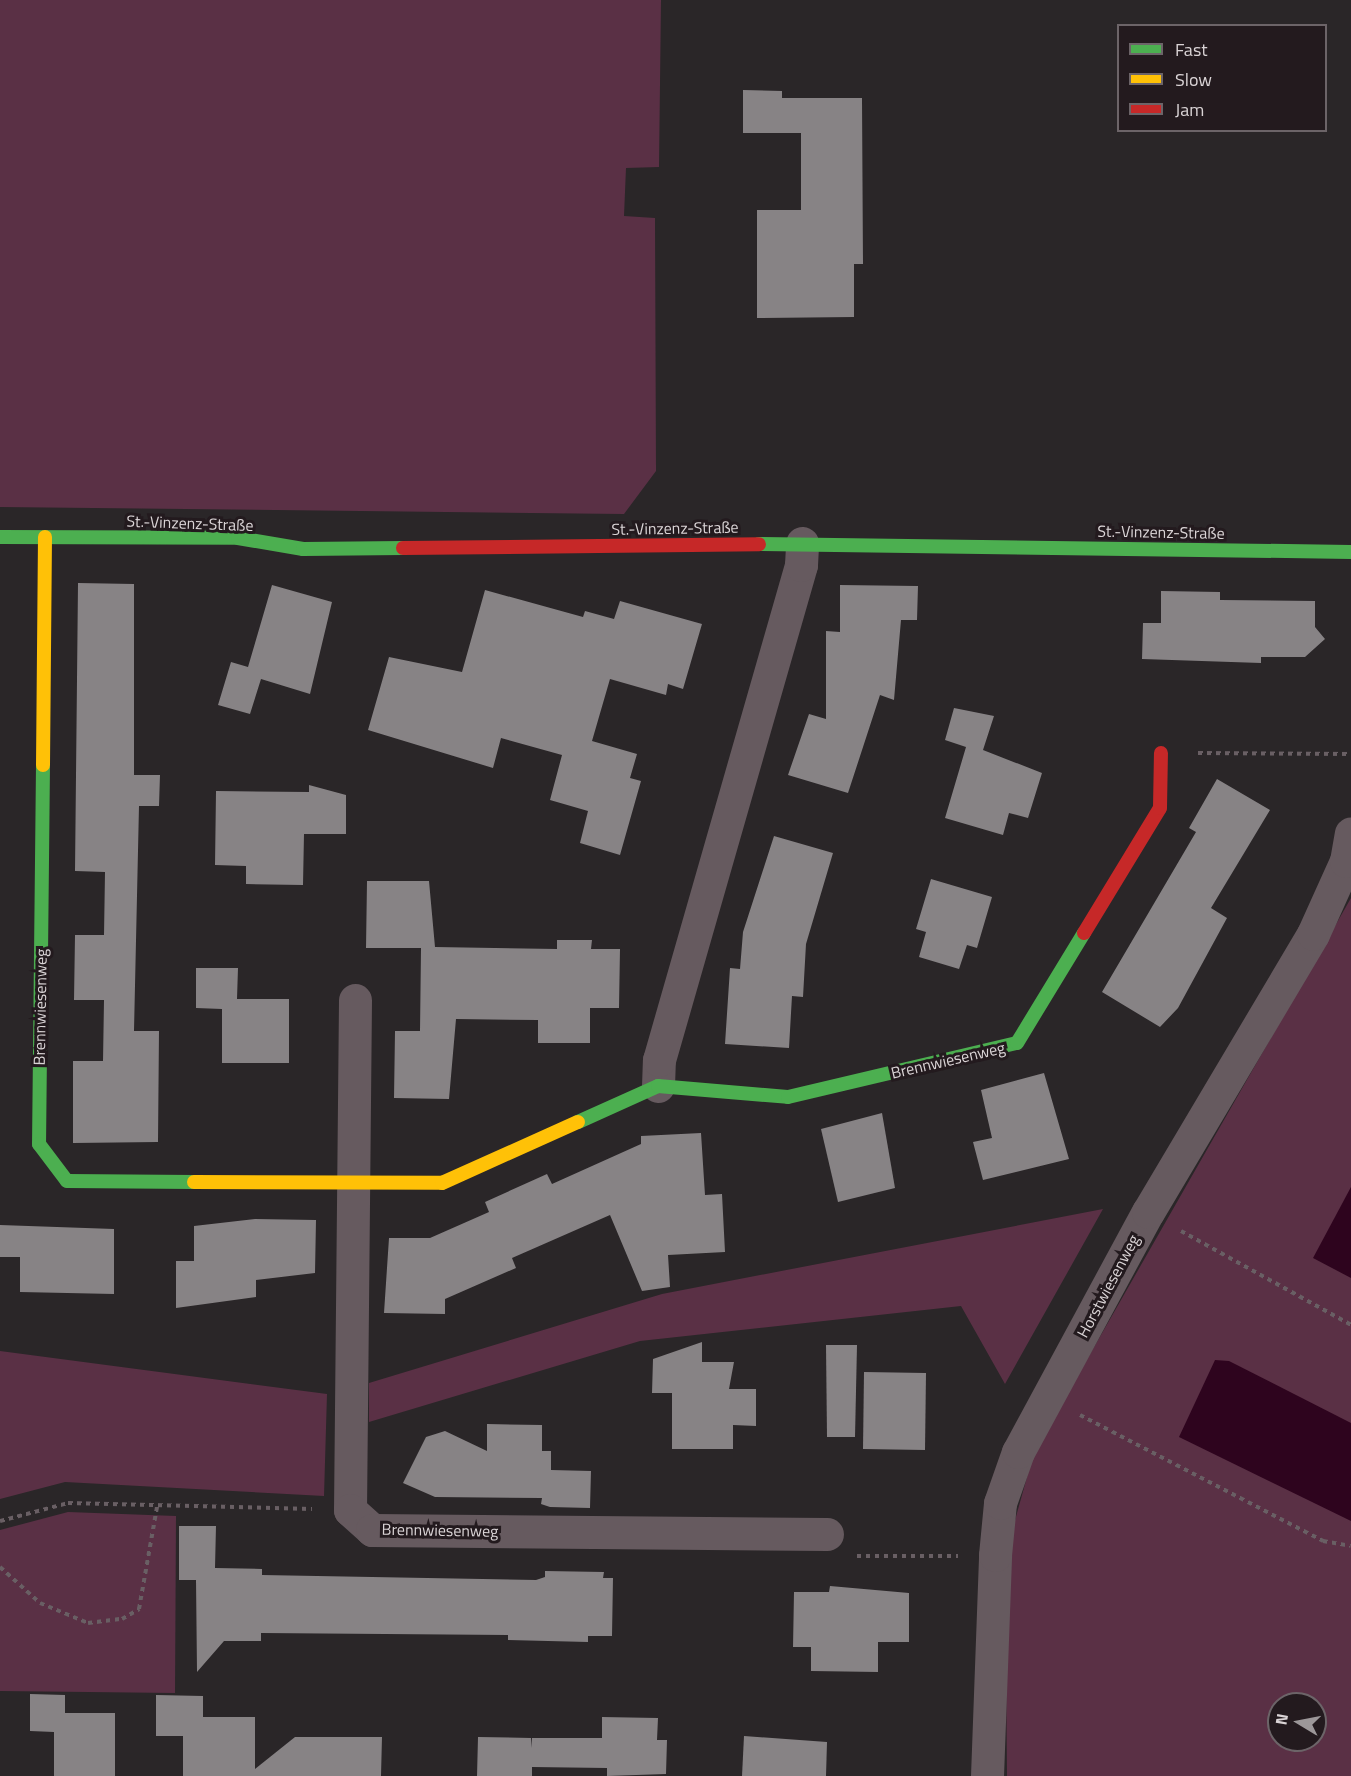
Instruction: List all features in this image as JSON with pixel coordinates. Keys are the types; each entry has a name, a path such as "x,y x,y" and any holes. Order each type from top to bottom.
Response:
{"street":[{"name":"St.-Vinzenz-Straße","path":"0,537 238,538 303,549 802,543 1351,552"},
{"name":"Brennwiesenweg","path":"45,537 39,1144 67,1181 442,1183 658,1086 788,1097 1017,1043 1160,808 1161,753"},
{"path":"658,1086 659,1060 801,565 802,543"},
{"name":"Horstwiesenweg","path":"987,1776 994,1555 1000,1503 1018,1452 1148,1212 1313,934 1346,861 1351,833"},
{"path":"350,1510 355,1000"},
{"name":"Brennwiesenweg","path":"350,1510 372,1530 827,1534"}],"path":[{"path":"1161,753 1351,754"},
{"path":"1148,1212 1351,1325"},
{"path":"1047,1398 1323,1541 1351,1546"},
{"path":"0,1521 68,1503 350,1510"},
{"path":"0,1567 40,1603 88,1623 122,1619 139,1609 157,1507"},
{"path":"827,1534 844,1556 994,1555"}],"shaded area":[{"path":"0,0 661,0 659,167 626,168 624,216 655,218 656,471 624,514 0,507"},
{"path":"1351,898 1351,1776 1007,1776 1005,1556 1034,1452"},
{"path":"1351,1187 1351,1278 1313,1258"},
{"path":"1103,1209 1005,1384 961,1306 640,1341 369,1422 369,1383 662,1294"},
{"path":"0,1351 327,1394 324,1496 65,1482 0,1499"},
{"path":"1215,1360 1229,1361 1351,1423 1351,1521 1179,1437"},
{"path":"68,1512 176,1516 175,1693 0,1691 0,1530"}],"building":[{"path":"743,90 782,91 782,98 862,98 863,264 854,264 854,317 757,318 757,210 801,210 801,133 743,133"},
{"path":"78,583 134,584 134,775 160,775 159,806 139,806 134,1031 159,1031 158,1142 73,1143 73,1061 103,1061 104,1000 74,1000 75,935 104,935 105,872 75,871"},
{"path":"272,585 332,602 310,694 261,679 250,714 218,705 231,662 248,667"},
{"path":"840,585 918,586 917,620 901,620 894,700 880,695 848,793 788,775 809,714 826,719 826,631 840,632"},
{"path":"485,590 583,617 585,611 614,619 620,601 702,624 683,689 668,684 666,695 610,679 592,741 637,754 630,778 641,781 620,855 580,843 588,811 550,800 562,755 501,738 493,768 368,730 389,657 462,672"},
{"path":"1161,591 1220,592 1220,600 1315,601 1315,627 1325,639 1305,657 1261,657 1261,663 1142,659 1143,623 1161,623"},
{"path":"954,708 994,716 983,750 1042,773 1028,818 1009,813 1003,835 945,818 966,747 945,740"},
{"path":"1217,779 1270,810 1211,908 1227,918 1178,1008 1160,1027 1102,992 1196,832 1189,828"},
{"path":"309,785 346,795 346,834 304,834 303,885 246,884 246,866 215,865 216,791 309,792"},
{"path":"774,836 833,853 806,944 803,997 792,996 789,1048 725,1044 730,968 740,969 743,932"},
{"path":"931,879 992,897 977,948 967,945 959,969 919,957 926,932 916,929"},
{"path":"367,881 429,881 435,947 557,949 557,940 592,940 591,949 620,949 619,1008 590,1008 590,1043 538,1043 538,1020 456,1019 449,1099 394,1098 395,1031 420,1031 421,948 366,948"},
{"path":"196,968 238,968 237,999 289,999 289,1063 222,1063 222,1009 196,1008"},
{"path":"1044,1073 1069,1159 983,1180 973,1142 992,1138 981,1090"},
{"path":"882,1113 895,1188 838,1202 821,1129"},
{"path":"701,1133 705,1195 722,1194 725,1252 668,1255 670,1287 642,1291 610,1215 512,1258 516,1268 445,1299 445,1314 384,1313 389,1238 430,1238 489,1212 485,1202 547,1174 552,1184 641,1144 641,1136"},
{"path":"255,1219 316,1220 315,1273 256,1280 256,1297 176,1308 176,1261 194,1261 194,1226"},
{"path":"0,1225 114,1229 114,1294 20,1292 20,1257 0,1257"},
{"path":"702,1342 702,1362 734,1362 729,1389 756,1389 756,1426 733,1425 733,1449 672,1449 672,1393 652,1393 653,1359"},
{"path":"826,1345 857,1345 855,1437 827,1437"},
{"path":"864,1372 926,1373 925,1450 863,1449"},
{"path":"487,1424 542,1425 542,1451 551,1451 551,1470 591,1471 590,1508 550,1507 541,1504 542,1498 435,1497 403,1483 426,1437 445,1431 487,1451"},
{"path":"179,1526 216,1526 215,1568 262,1569 262,1575 536,1580 545,1577 545,1571 604,1572 603,1578 613,1578 612,1636 588,1636 588,1642 508,1640 508,1635 261,1633 261,1641 224,1641 197,1672 196,1580 179,1580"},
{"path":"830,1586 909,1593 909,1642 878,1642 878,1672 811,1671 811,1647 793,1647 794,1592 829,1592"},
{"path":"30,1694 65,1695 65,1713 115,1713 115,1776 54,1776 54,1732 30,1731"},
{"path":"156,1695 203,1696 203,1717 255,1717 255,1769 295,1737 382,1737 381,1776 183,1776 183,1736 156,1736"},
{"path":"602,1717 658,1718 657,1740 667,1740 666,1774 607,1776 607,1768 532,1767 532,1776 477,1776 478,1737 531,1738 531,1748 532,1738 602,1738"},
{"path":"744,1736 827,1742 826,1776 742,1776"}],"traffic: fast":[{"path":"0,537 238,538 303,549 403,548"},
{"path":"759,544 1351,552"},
{"path":"43,765 39,1144 67,1181 194,1182"},
{"path":"578,1122 658,1086 788,1097 1017,1043 1084,933"}],"traffic: slow":[{"path":"43,765 45,537"},
{"path":"194,1182 442,1183 578,1122"}],"traffic: jam":[{"path":"403,548 759,544"},
{"path":"1084,933 1160,808 1161,753"}]}
